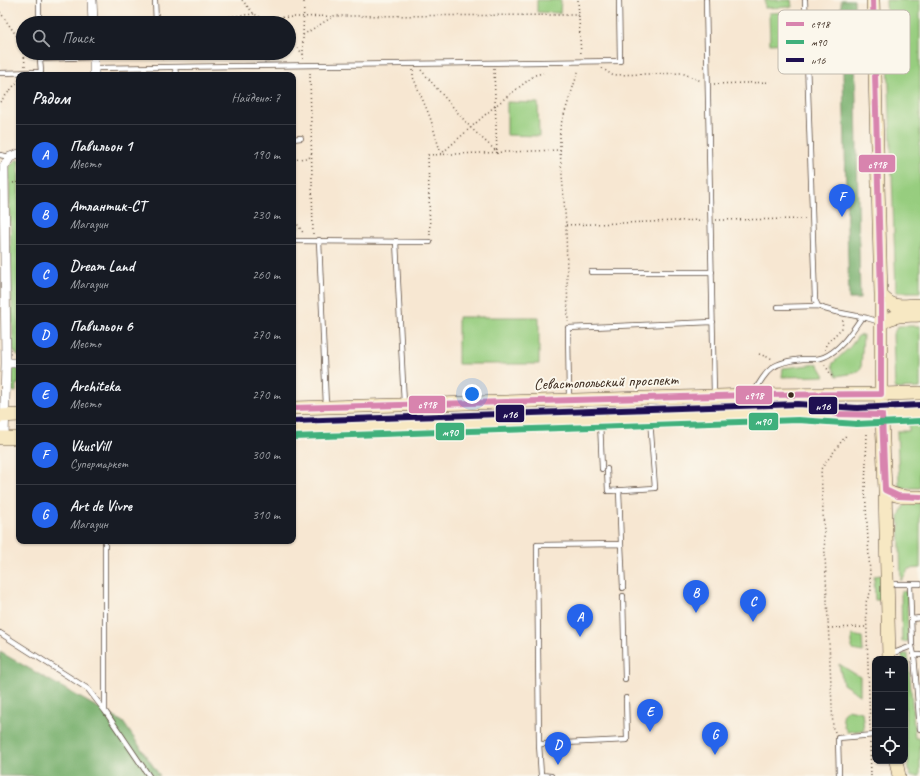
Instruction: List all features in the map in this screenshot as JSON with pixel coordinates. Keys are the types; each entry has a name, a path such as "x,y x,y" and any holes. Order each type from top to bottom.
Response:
{"main road":[{"path":"873,0 873,10"},
{"path":"875,74 882,323 881,394 886,490 889,656"},
{"path":"881,295 889,304 894,306 920,305"},
{"path":"882,323 889,318 920,315"},
{"name":"Севастопольский проспект","path":"296,408 752,395 881,394 920,392"},
{"path":"296,429 798,412 857,416 920,413"},
{"path":"2,416 16,415"},
{"path":"2,438 16,438"},
{"path":"886,490 894,495 903,497 920,497"},
{"path":"897,764 899,776"}],"street":[{"path":"92,0 93,16"},
{"path":"94,60 94,71"},
{"path":"2,438 6,363 3,305 4,167 10,157 16,155"},
{"path":"6,363 16,363"}],"lane":[{"path":"39,0 39,16"},
{"path":"155,0 156,16"},
{"path":"94,71 175,67 620,61 619,0"},
{"path":"706,0 714,396"},
{"path":"805,0 805,10"},
{"path":"40,60 41,72"},
{"path":"175,67 176,72"},
{"path":"0,73 16,73"},
{"path":"807,74 815,300 818,306"},
{"path":"296,139 301,138"},
{"path":"0,155 10,157"},
{"path":"296,240 430,242"},
{"path":"319,240 326,407"},
{"path":"396,241 404,404"},
{"path":"591,272 712,272"},
{"path":"778,307 818,306 843,314 862,317 882,323"},
{"path":"752,395 770,368 777,364 798,360 818,359 829,354 847,338 862,317"},
{"path":"569,400 568,328 713,322"},
{"path":"600,419 608,491 655,488 650,417"},
{"path":"619,490 623,588"},
{"path":"105,544 105,711"},
{"path":"551,776 541,776 539,744 537,545 621,544"},
{"path":"887,584 920,584"},
{"path":"910,584 912,646 920,729"},
{"path":"624,596 625,679"},
{"path":"912,618 920,618"},
{"path":"0,632 88,689 105,711 149,776"},
{"path":"891,656 912,646"},
{"path":"914,655 920,655"},
{"path":"539,744 627,740 626,698"},
{"path":"839,776 838,738 872,735"}],"path":[{"path":"242,0 254,14 258,16"},
{"path":"303,65 303,17 304,1 307,0"},
{"path":"568,328 566,225 560,150 560,127 581,61 579,0"},
{"path":"0,12 16,35"},
{"path":"235,16 254,14"},
{"path":"296,17 579,15"},
{"path":"303,35 334,16"},
{"path":"296,47 303,55"},
{"path":"25,60 26,72"},
{"path":"593,61 612,75 682,74 708,84 773,82"},
{"path":"494,62 497,154"},
{"path":"414,63 471,128 497,154"},
{"path":"414,63 413,77 430,117 441,154"},
{"path":"310,65 312,157 311,240"},
{"path":"441,154 495,106 536,75 543,73"},
{"path":"0,102 16,83"},
{"path":"430,242 428,154 497,154 560,150"},
{"path":"296,160 312,157"},
{"path":"566,225 710,220 812,219"},
{"path":"296,222 311,240"},
{"path":"823,353 826,344 842,328 843,314"},
{"path":"759,354 777,360 771,363"},
{"path":"823,362 833,378"},
{"path":"838,738 833,728 821,469 847,434"},
{"path":"866,434 865,489 870,591 866,602 872,735 871,776"},
{"path":"828,628 867,627"}],"green space":[{"path":"537,0 561,0 560,13 537,12"},
{"path":"765,0 791,0 792,7 765,8"},
{"path":"841,0 854,0 854,10 841,10"},
{"path":"886,0 920,0 920,292 896,292 889,74 910,74 910,10 886,10"},
{"path":"769,13 778,13 778,44 770,44"},
{"path":"843,74 855,74 860,299 849,299"},
{"path":"507,102 538,103 539,136 507,135"},
{"path":"16,160 16,354 13,350 9,167"},
{"path":"296,202 299,228 296,228"},
{"path":"458,317 539,317 539,364 458,364"},
{"path":"898,326 920,326 920,388 895,389 893,334"},
{"path":"863,335 861,369 855,373 837,376 832,366 833,363 850,347 858,336"},
{"path":"818,364 825,376 782,377 783,368"},
{"path":"16,368 16,392 11,391 11,371"},
{"path":"909,424 920,424 920,488 901,488 899,485 897,431 909,431"},
{"path":"911,502 920,502 920,568 909,569 901,581 899,516 903,507"},
{"path":"881,575 881,600 875,600 874,576"},
{"path":"901,591 907,592 908,641 902,642"},
{"path":"852,635 862,637 863,652 852,650"},
{"path":"0,652 123,722 160,776 0,776"},
{"path":"902,654 908,654 915,738 920,738 920,776 910,776 908,762 908,656 902,656"},
{"path":"839,664 860,677 860,695 843,684"},
{"path":"848,709 862,712 864,730 847,732 842,715"}],"transit line":[{"name":"с918","path":"873,0 873,10"},
{"name":"с918","path":"296,408 752,395 881,394 881,295 875,74"},
{"name":"н16","path":"296,421 798,404 857,408 920,405"},
{"name":"с918","path":"834,414 882,415 885,490 898,496 920,497"},
{"name":"м90","path":"296,437 798,420 857,424 920,421"}],"place":[{"name":"VkusVill","path":"842,217"},
{"name":"Атлантик-СТ","path":"696,613"},
{"name":"Dream Land","path":"753,622"},
{"name":"Павильон 1","path":"580,637"},
{"name":"Architeka","path":"650,732"},
{"name":"Art de Vivre","path":"715,755"},
{"name":"Павильон 6","path":"558,765"}]}
